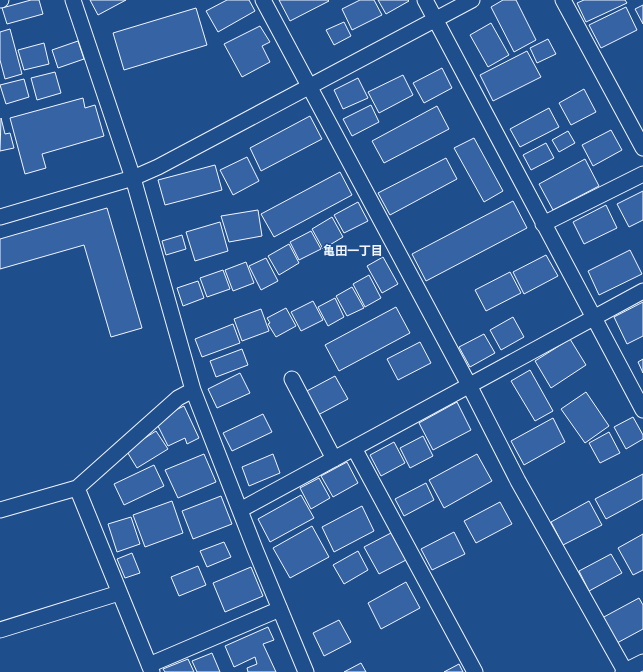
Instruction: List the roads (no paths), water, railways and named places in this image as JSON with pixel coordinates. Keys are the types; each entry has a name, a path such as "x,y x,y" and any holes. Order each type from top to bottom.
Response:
{"street":[{"path":"73,0 133,178 193,390 306,672"},
{"path":"263,0 469,385 518,481 624,672 643,662"},
{"path":"425,0 642,408"},
{"path":"0,217 133,178 158,167 472,0"},
{"path":"563,0 643,148"},
{"path":"543,224 643,174"},
{"path":"240,510 643,291"},
{"path":"292,379 334,459"},
{"path":"0,510 77,488 178,398 193,390"},
{"path":"354,448 475,672"},
{"path":"77,488 150,669 280,609"},
{"path":"0,630 120,593"}],"district":[{"name":"亀田一丁目","path":"353,251"}]}
